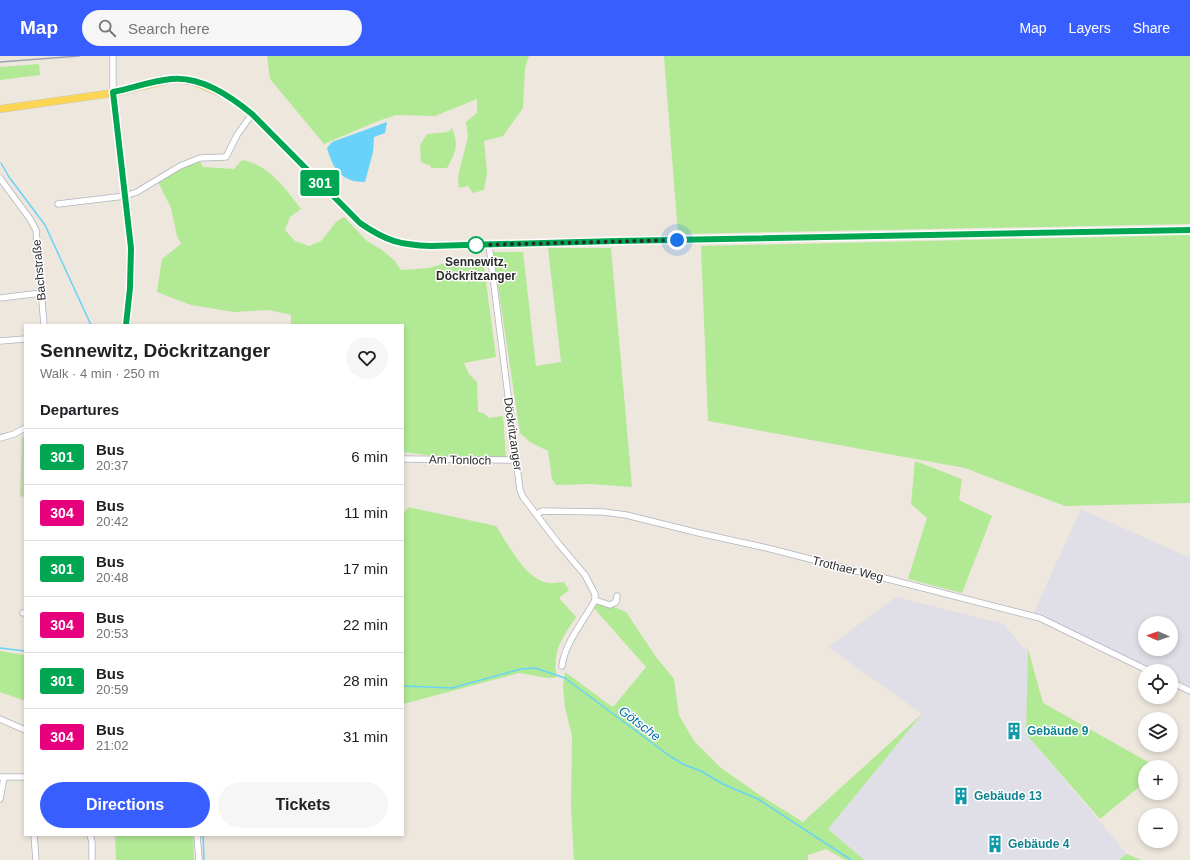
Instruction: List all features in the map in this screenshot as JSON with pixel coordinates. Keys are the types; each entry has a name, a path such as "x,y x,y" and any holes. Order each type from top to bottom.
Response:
{"main road":[{"path":"0,109 113,92 172,79 192,81 228,96 252,114 360,223 377,235 397,243 411,246 1190,230"}],"street":[{"path":"113,56 113,92 131,248 130,288 126,324"},
{"path":"58,204 125,196 137,192 180,166 200,158 226,157 237,135 252,114"},
{"name":"Bachstraße","path":"0,178 30,219 36,230 44,324"},
{"name":"Döckritzanger","path":"489,245 520,490 523,497 558,544 585,576 595,594 595,600"},
{"path":"0,298 41,292"},
{"path":"0,341 24,340"},
{"path":"0,438 14,434 24,429"},
{"name":"Am Tonloch","path":"404,459 516,460"},
{"name":"Trothaer Weg","path":"537,514 542,511 604,512 626,515 767,548 1040,618 1138,666"},
{"path":"562,666 563,657 569,644 595,600 610,605 616,602 617,596"},
{"path":"1178,685 1190,691"},
{"path":"0,719 24,730"},
{"path":"0,798 2,778 24,777"},
{"path":"34,836 36,860"},
{"path":"90,836 92,842 92,860"},
{"path":"197,836 199,860"}],"shaded area":[{"path":"1081,509 1190,558 1190,687 1178,681 1178,664 1142,664 1034,612"},
{"path":"896,597 1004,624 1022,647 1028,649 1026,734 1127,854 1117,860 864,860 828,829 922,714 828,647"}],"green space":[{"path":"267,56 529,56 525,68 523,108 503,136 484,141 487,172 484,190 473,193 468,186 459,188 458,177 468,136 466,122 477,113 477,99 435,116 396,115 324,144 270,79"},
{"path":"664,56 1190,56 1190,224 678,234"},
{"path":"39,64 40,75 0,80 0,67"},
{"path":"452,128 456,148 447,168 431,168 431,166 421,162 420,145 427,134 448,132"},
{"path":"199,160 203,167 234,169 242,160 251,162 260,167 276,178 301,209 290,217 285,230 295,241 309,246 321,241 336,222 344,217 367,241 382,250 395,261 401,270 429,268 452,261 483,259 496,357 464,363 469,374 477,382 478,412 483,413 489,418 503,416 506,457 441,457 404,452 404,324 291,324 291,315 269,310 234,312 191,305 157,292 162,259 181,244 177,236 171,208 158,182 179,168"},
{"path":"1190,235 1190,503 1065,506 965,468 708,421 701,246"},
{"path":"548,248 611,248 632,487 591,484 556,485 552,479 548,451 530,442 520,433 493,252 523,252 536,366 561,362"},
{"path":"24,436 24,496 20,497 22,437"},
{"path":"915,461 962,479 959,500 992,516 962,593 908,579 927,518 911,504"},
{"path":"408,507 496,526 518,560 532,575 548,583 564,582 569,590 559,598 576,617 559,645 556,660 557,677 543,677 519,673 404,704 404,513"},
{"path":"599,604 612,606 626,612 656,657 674,679 679,715 694,741 721,768 761,796 803,822 922,714 828,829 864,860 845,860 826,849 808,855 808,860 574,860 571,808 572,736 565,708 563,686 565,672 611,706 614,706 646,667 593,607"},
{"path":"1028,649 1043,703 1145,760 1138,760 1138,788 1100,819 1026,734"},
{"path":"0,651 24,655 24,701 0,692"},
{"path":"115,836 193,836 194,860 116,860"},
{"path":"1127,854 1141,860 1118,860"}],"water":[{"path":"387,122 385,133 374,137 373,152 365,182 350,180 339,173 332,162 327,148 332,142"}],"waterway":[{"path":"1,163 9,177 45,225 91,324"},
{"name":"Götsche","path":"0,648 24,651"},
{"name":"Götsche","path":"404,686 452,688 521,669 535,668 565,678 671,757 685,765 701,771 723,784 758,799 851,860"},
{"path":"203,836 204,860"}],"railway":[{"path":"0,62 79,56"}],"bus line":[{"name":"301","path":"126,324 130,288 131,248 113,92 172,79 182,79 201,84 219,91 236,101 252,114 360,223 377,235 397,243 411,246 1190,230"}],"place":[{"name":"Sennewitz, Döckritzanger","path":"476,245"},
{"name":"Gebäude 9","path":"1014,731"},
{"name":"Gebäude 13","path":"961,796"},
{"name":"Gebäude 4","path":"995,844"}],"route":[{"path":"476,245 677,240"}]}
